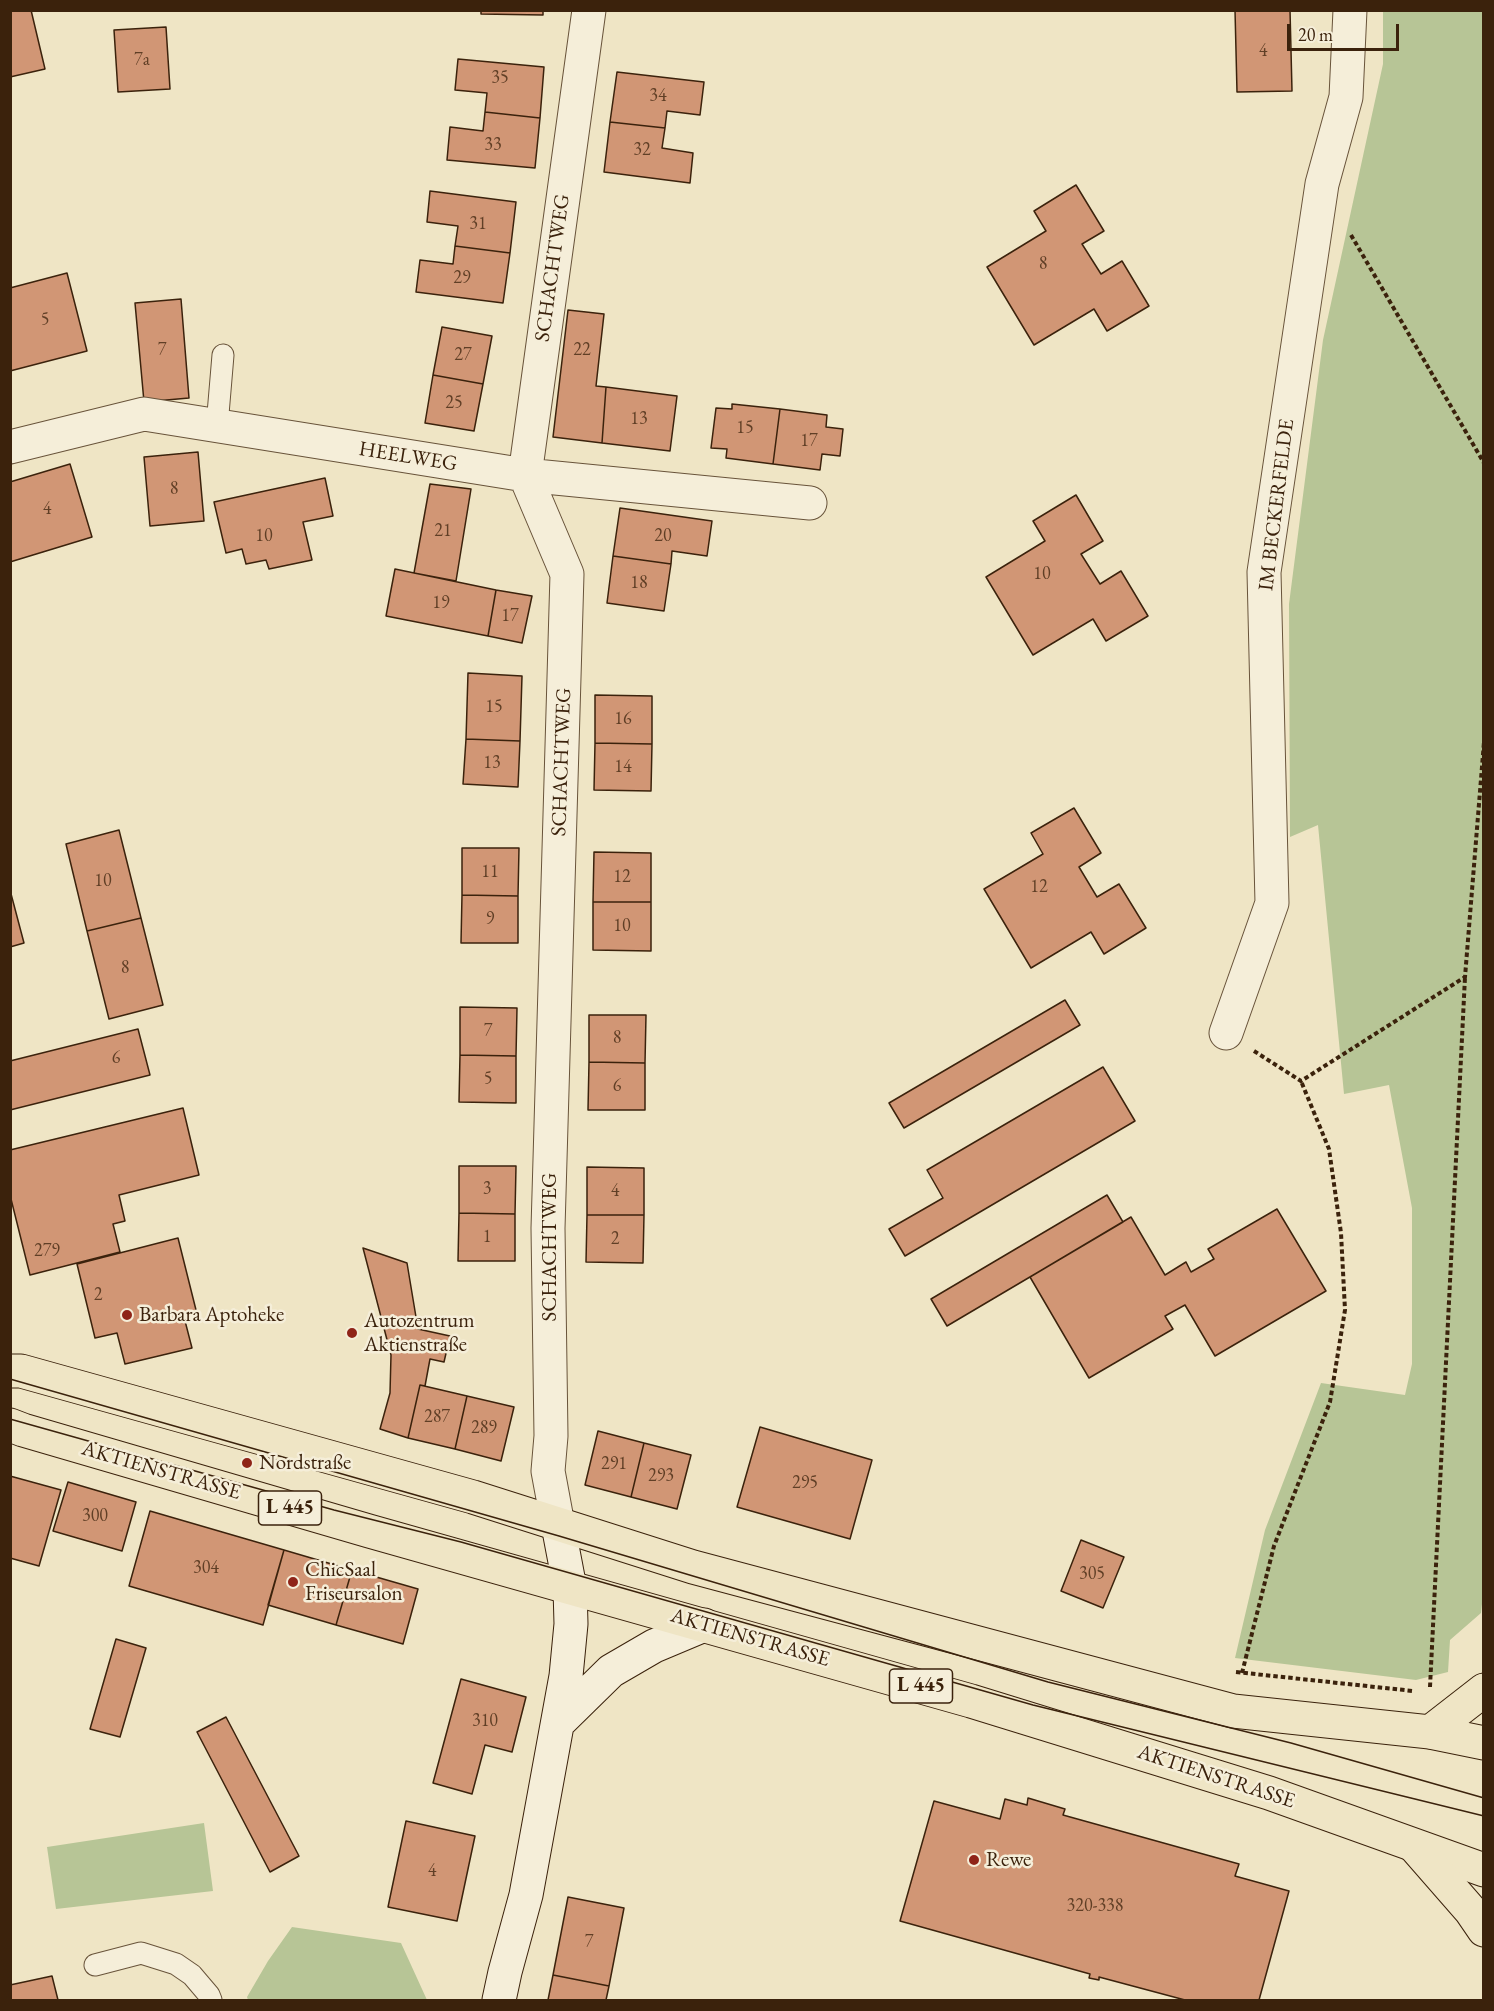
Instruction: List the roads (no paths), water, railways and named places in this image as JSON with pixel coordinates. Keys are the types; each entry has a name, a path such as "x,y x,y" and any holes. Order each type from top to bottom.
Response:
{"main road":[{"name":"L 445","path":"10,1371 21,1371 431,1485 693,1567 1233,1712 1430,1732 1484,1743"},
{"name":"AKTIENSTRASSE","path":"10,1425 570,1588 971,1701 1269,1793 1416,1848 1484,1870"},
{"path":"1430,1732 1484,1689"},
{"path":"1416,1848 1471,1911 1484,1930"}],"street":[{"name":"SCHACHTWEG","path":"499,2001 526,1895 558,1723 569,1644 570,1588 548,1471 551,1436 548,1228 567,574 525,476 589,10"},
{"name":"IM BECKERFELDE","path":"1226,1034 1272,903 1264,572 1322,184 1346,97 1350,10"},
{"name":"HEELWEG","path":"10,447 144,414 525,476 810,503"},
{"path":"558,1723 611,1671 654,1646 704,1625"}],"lane":[{"path":"217,426 222,355"},
{"path":"95,1965 141,1953 176,1964 192,1975 212,2001"}],"tram line":[{"path":"10,1379 559,1536 1048,1682 1291,1743 1484,1798"},
{"path":"10,1419 334,1510 461,1542 1033,1705 1484,1816"}],"place":[{"name":"Barbara Aptoheke","path":"127,1315"},
{"name":"Autozentrum Aktienstraße","path":"352,1333"},
{"name":"Nordstraße","path":"247,1463"},
{"name":"ChicSaal Friseursalon","path":"293,1582"},
{"name":"Rewe","path":"974,1860"}]}
